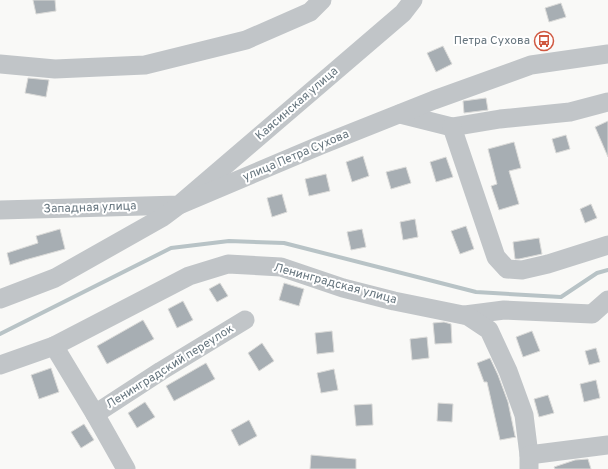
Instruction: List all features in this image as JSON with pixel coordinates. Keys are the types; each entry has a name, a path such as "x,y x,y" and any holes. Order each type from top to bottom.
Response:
{"street":[{"path":"0,64 55,69 145,65 246,40 310,12 322,0"},
{"name":"Каясинская улица","path":"180,205 403,13 413,0"},
{"name":"улица Петра Сухова","path":"0,299 55,278 163,217 180,205 321,145 531,64 608,54"},
{"path":"400,114 452,128 500,119 570,112 608,102"},
{"path":"452,128 496,257 507,269 522,270 548,264 608,245"},
{"name":"Западная улица","path":"0,210 180,205"},
{"name":"Ленинградская улица","path":"54,346 189,276 228,264 281,267 343,288 394,301 465,315 489,330 508,371 524,416 529,462"},
{"name":"Ленинградская улица","path":"465,315 504,310 592,314 608,300"},
{"name":"Ленинградский переулок","path":"95,414 161,371 245,320"},
{"path":"0,365 54,346"},
{"name":"Ленинградский переулок","path":"54,346 126,469"},
{"path":"529,462 608,444"}],"building":[{"path":"33,0 55,0 56,11 36,14"},
{"path":"561,3 566,17 549,22 545,8"},
{"path":"443,46 452,64 436,72 427,53"},
{"path":"28,78 49,80 46,97 25,93"},
{"path":"486,98 488,110 464,113 463,101"},
{"path":"608,121 608,157 595,127"},
{"path":"566,135 570,149 556,153 552,139"},
{"path":"514,142 521,168 509,171 519,204 499,210 491,186 497,184 488,149"},
{"path":"363,156 369,176 352,182 346,162"},
{"path":"446,157 453,177 436,182 430,162"},
{"path":"406,167 411,183 391,189 386,172"},
{"path":"326,174 330,191 309,196 305,179"},
{"path":"282,194 287,212 272,217 267,198"},
{"path":"591,204 597,218 585,223 580,209"},
{"path":"415,219 418,237 403,240 400,222"},
{"path":"466,226 474,249 460,254 451,231"},
{"path":"60,229 65,249 10,265 7,253 38,243 36,236"},
{"path":"362,229 366,247 351,250 347,232"},
{"path":"539,238 542,254 515,259 513,242"},
{"path":"220,283 228,296 217,302 209,289"},
{"path":"284,283 304,289 299,306 279,300"},
{"path":"183,301 193,320 177,328 168,309"},
{"path":"143,320 154,339 107,364 97,346"},
{"path":"444,322 451,324 452,343 435,344 433,323"},
{"path":"332,331 334,352 317,354 315,333"},
{"path":"532,331 540,351 523,357 516,337"},
{"path":"427,337 429,358 412,360 410,339"},
{"path":"262,343 274,361 259,371 248,353"},
{"path":"596,348 600,362 589,365 585,351"},
{"path":"490,358 508,402 516,437 500,440 487,382 484,382 477,363"},
{"path":"206,363 215,379 174,401 166,386"},
{"path":"51,368 59,392 39,399 31,375"},
{"path":"334,369 338,390 321,393 317,373"},
{"path":"596,380 600,398 584,402 580,384"},
{"path":"548,395 554,413 539,417 534,399"},
{"path":"145,402 155,417 137,428 128,413"},
{"path":"438,403 453,404 452,422 437,421"},
{"path":"372,404 373,425 356,426 354,405"},
{"path":"249,420 257,436 239,446 231,430"},
{"path":"84,424 94,440 81,448 71,432"},
{"path":"311,455 356,459 356,469 310,469"},
{"path":"588,459 591,469 555,469 554,467 575,460"}],"waterway":[{"path":"0,334 171,248 229,241 284,243 476,292 561,297 597,273 608,270"}],"place":[{"name":"Петра Сухова","path":"544,41"}]}
